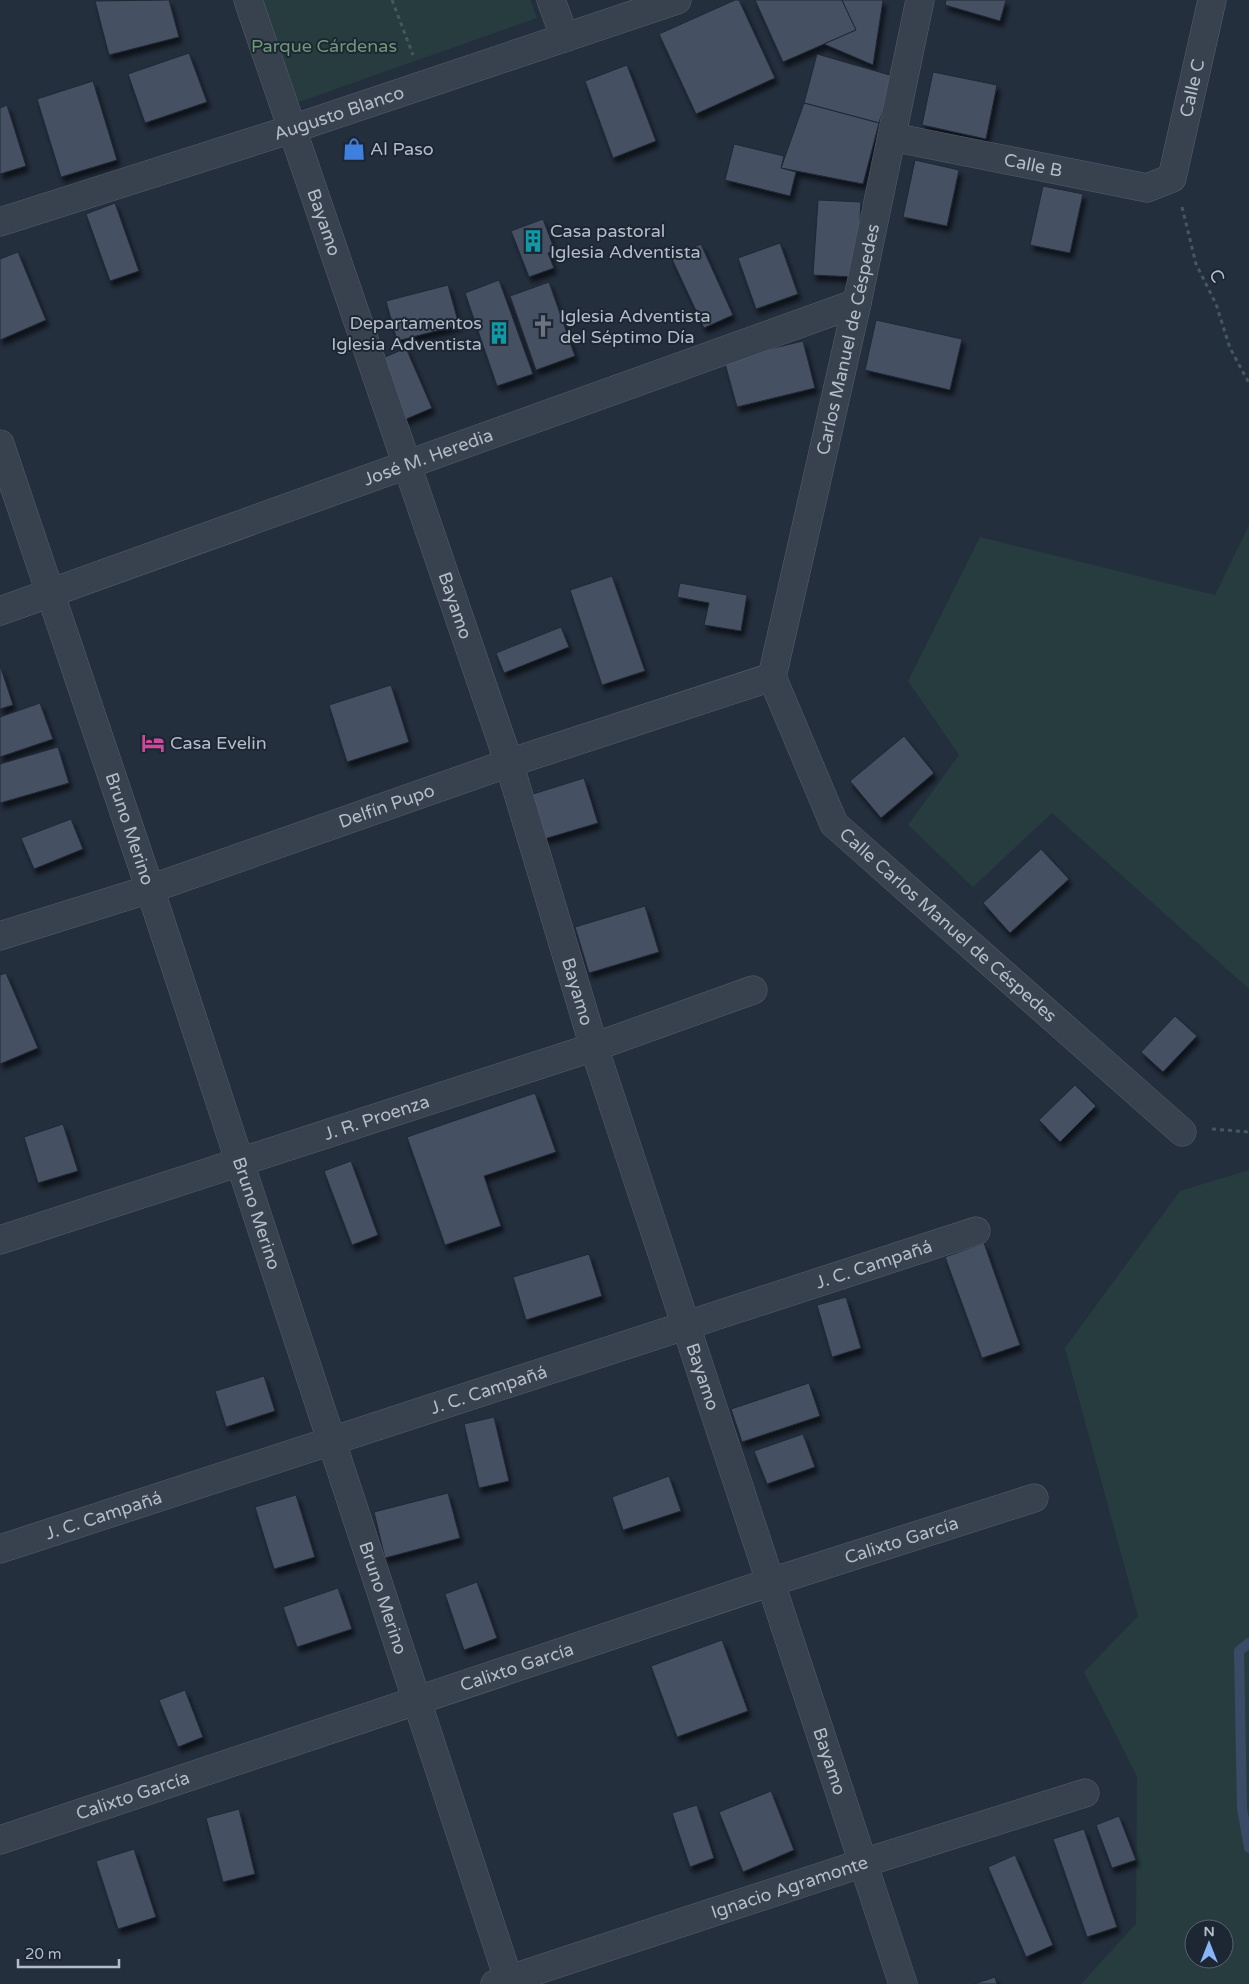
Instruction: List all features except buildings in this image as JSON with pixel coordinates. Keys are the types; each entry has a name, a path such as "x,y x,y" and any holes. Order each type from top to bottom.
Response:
{"street":[{"name":"Bayamo","path":"248,0 509,763 594,1047 903,1984"},
{"path":"551,0 565,38"},
{"name":"Augusto Blanco","path":"0,222 292,129 678,0"},
{"name":"Carlos Manuel de Céspedes","path":"772,677 857,303 920,0"},
{"name":"Calle C","path":"1172,178 1212,0"},
{"name":"Calle B","path":"892,137 1147,188 1172,178"},
{"name":"José M. Heredia","path":"0,611 857,303"},
{"name":"Bruno Merino","path":"0,444 150,889 331,1440 416,1701 504,1983"},
{"name":"Delfín Pupo","path":"0,936 150,889 509,763 772,677"},
{"name":"Calle Carlos Manuel de Céspedes","path":"772,677 834,824 1182,1132"},
{"name":"J. R. Proenza","path":"0,1240 239,1164 594,1047 753,990"},
{"name":"J. C. Campañá","path":"0,1549 976,1231"},
{"name":"Calixto García","path":"0,1840 771,1582 1034,1498"},
{"name":"Ignacio Agramonte","path":"504,1983 863,1863 1085,1793"}],"path":[{"path":"392,0 425,85"},
{"name":"C","path":"1172,178 1188,225 1196,264 1216,304 1230,348 1249,383"}],"green space":[{"name":"Parque Cárdenas","path":"260,0 530,0 537,18 296,103"},
{"path":"1249,525 1249,989 1052,813 973,887 908,825 959,755 908,681 980,537 1215,595"},
{"path":"1249,1170 1249,1984 1081,1984 1136,1924 1137,1776 1084,1672 1138,1616 1065,1348 1180,1191"}],"waterway":[{"path":"1249,1643 1239,1651 1242,1808 1249,1848"}],"place":[{"name":"Al Paso","path":"354,149"},
{"name":"Casa pastoral Iglesia Adventista","path":"533,241"},
{"name":"Iglesia Adventista del Séptimo Día","path":"543,326"},
{"name":"Departamentos Iglesia Adventista","path":"499,333"},
{"name":"Casa Evelin","path":"153,743"}]}
